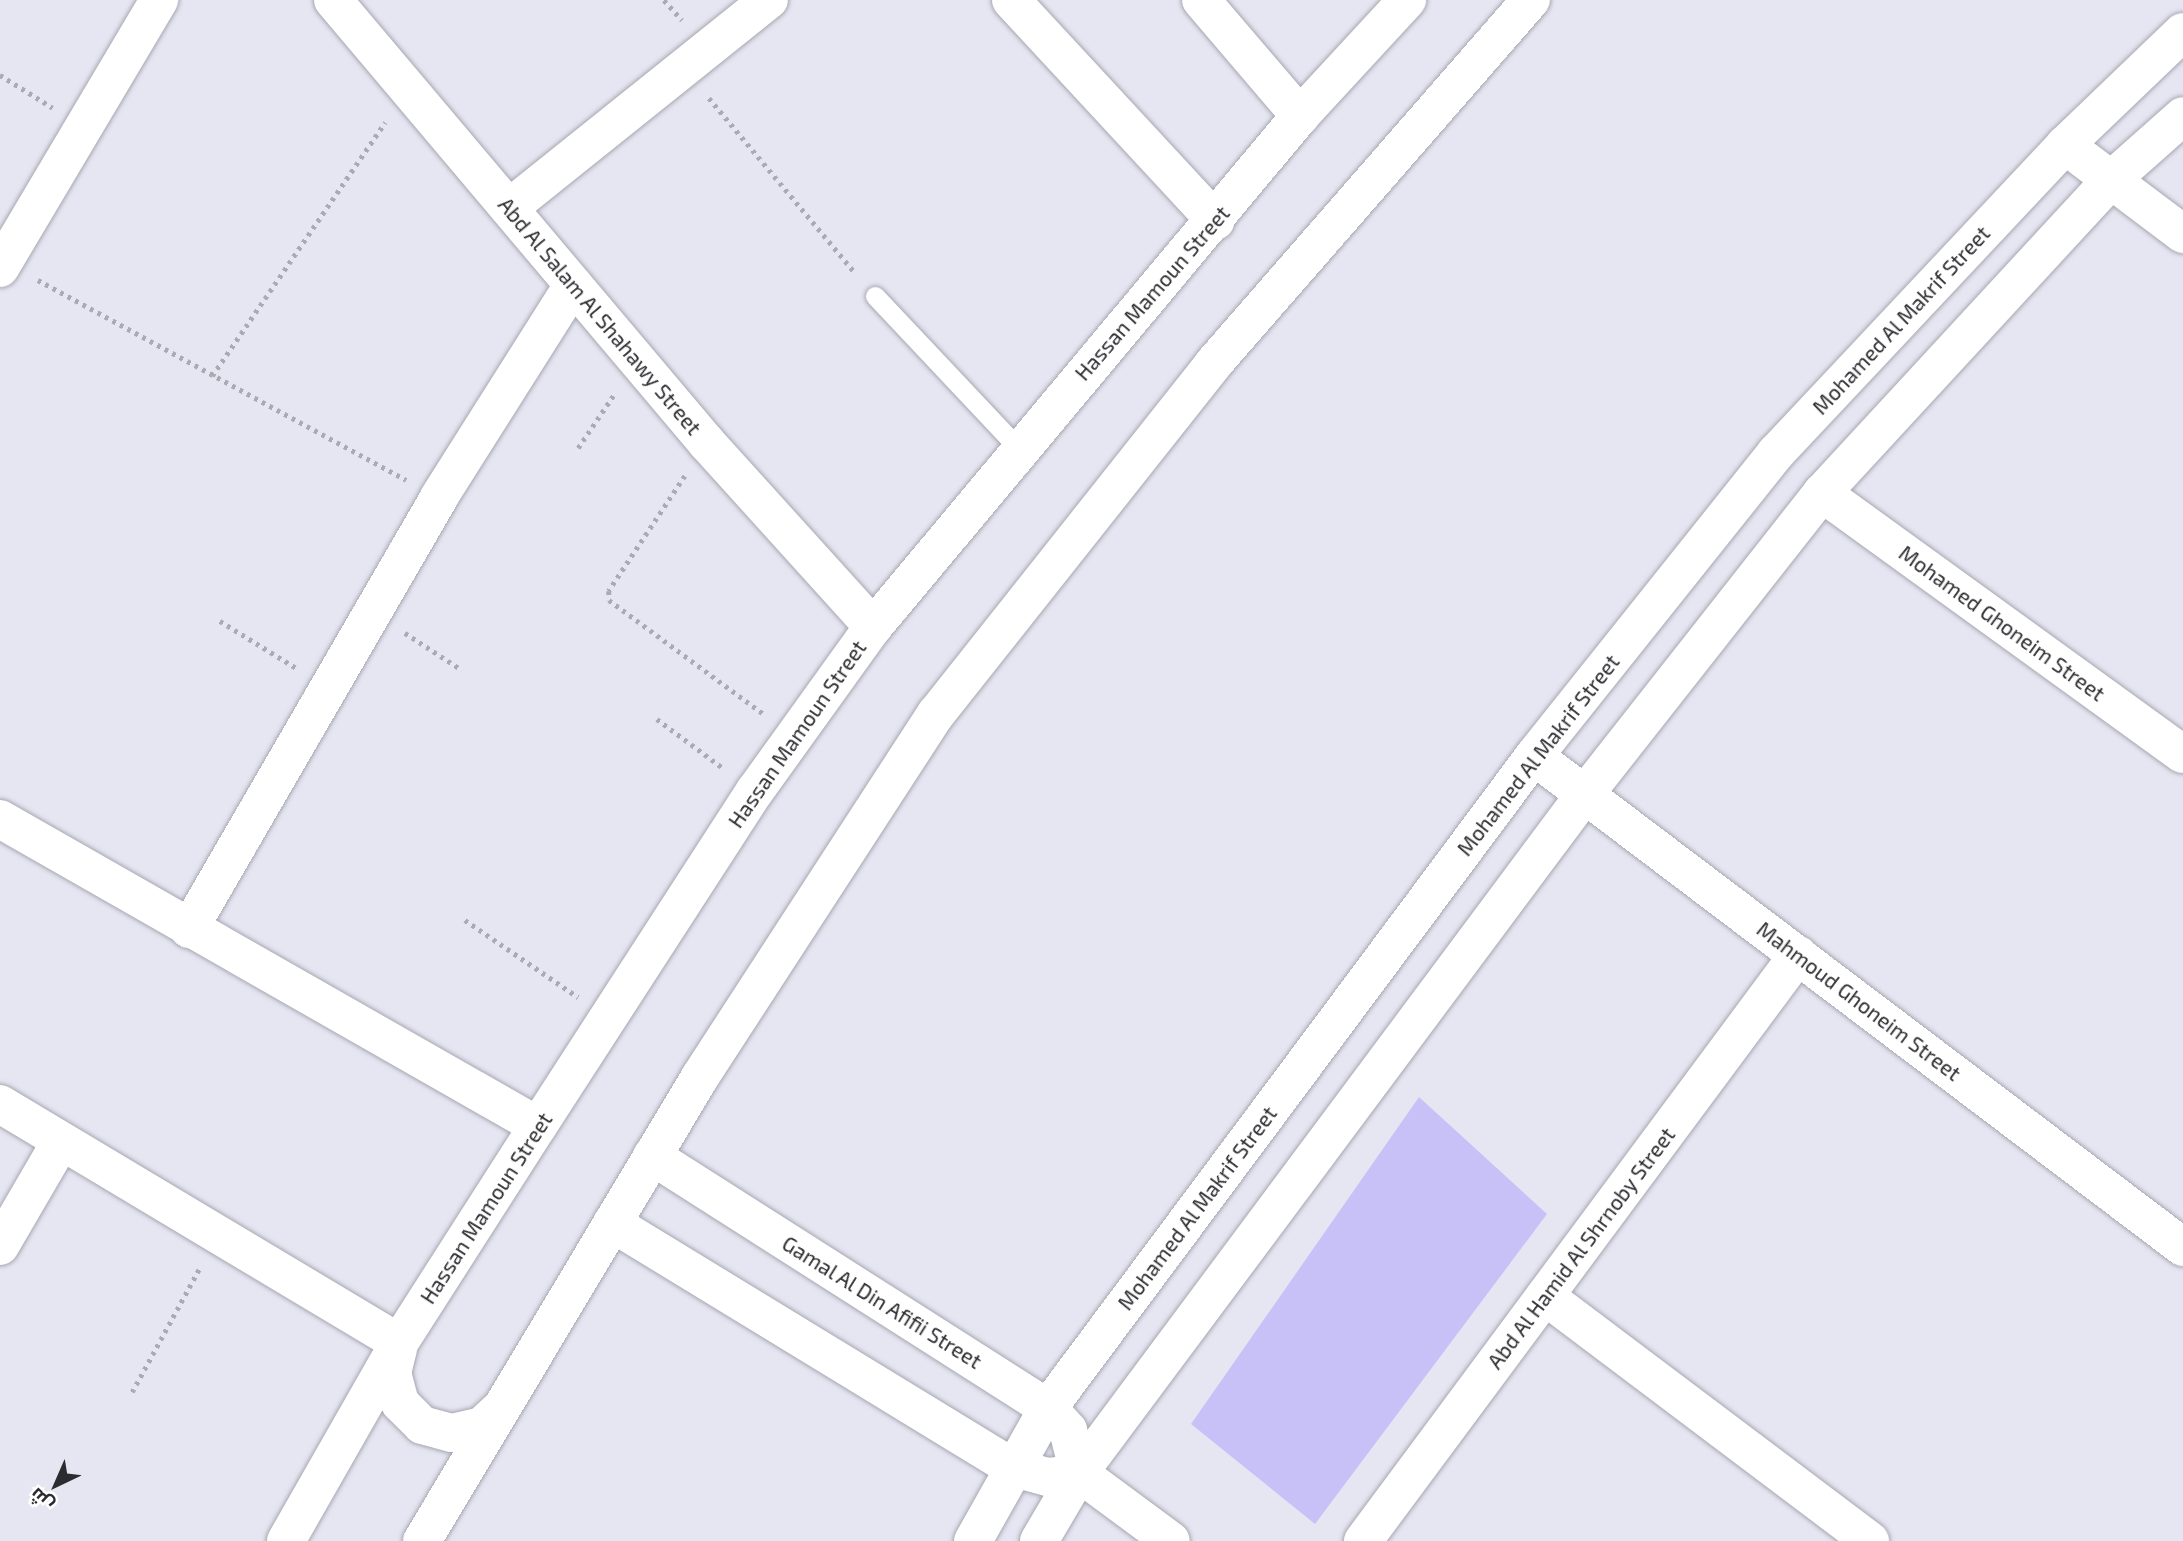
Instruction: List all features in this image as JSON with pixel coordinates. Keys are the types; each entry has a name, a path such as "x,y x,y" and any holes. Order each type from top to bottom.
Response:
{"street":[{"path":"2,265 159,0"},
{"name":"Abd Al Salam Al Shahawy Street","path":"333,0 706,443 873,627"},
{"path":"509,208 769,0"},
{"path":"1011,0 1216,221"},
{"path":"1201,0 1300,116"},
{"name":"Hassan Mamoun Street","path":"286,1541 399,1343 538,1126 610,1019 755,791 873,627 1018,448 1216,221 1300,116 1408,0"},
{"path":"422,1541 652,1156 936,714 1214,363 1531,0"},
{"name":"Mohamed Al Makrif Street","path":"973,1541 1048,1408 1534,755 1776,453 2064,145 2183,32"},
{"path":"1039,1541 1079,1474 1585,794 1822,493 2111,180 2177,133 2114,96"},
{"path":"2064,145 2183,234"},
{"path":"189,929 439,498 573,285"},
{"name":"Mohamed Ghoneim Street","path":"1822,493 2183,754"},
{"name":"Mahmoud Ghoneim Street","path":"1534,755 2183,1247"},
{"path":"0,819 538,1126"},
{"name":"Abd Al Hamid Al Shrnoby Street","path":"1363,1541 1798,955"},
{"path":"0,1104 399,1343 392,1373 400,1403 422,1425 452,1433 482,1426 504,1405"},
{"path":"0,1246 61,1141"},
{"name":"Gamal Al Din Afifii Street","path":"652,1156 1048,1408 1071,1437 1079,1474"},
{"path":"612,1223 1014,1468 1048,1477 1079,1474 1171,1541"},
{"path":"1545,1296 1870,1541"}],"lane":[{"path":"875,296 1018,448"}],"path":[{"path":"684,68 875,296"},
{"path":"0,75 83,126"},
{"path":"212,376 407,88"},
{"path":"2,265 439,498"},
{"path":"578,447 636,360"},
{"path":"706,443 609,591 609,600 794,737"},
{"path":"372,612 462,670"},
{"path":"220,621 327,687"},
{"path":"657,719 755,791"},
{"path":"465,920 610,1019"},
{"path":"132,1392 218,1235"}],"shaded area":[{"path":"1419,1097 1547,1214 1315,1524 1191,1424"}]}
